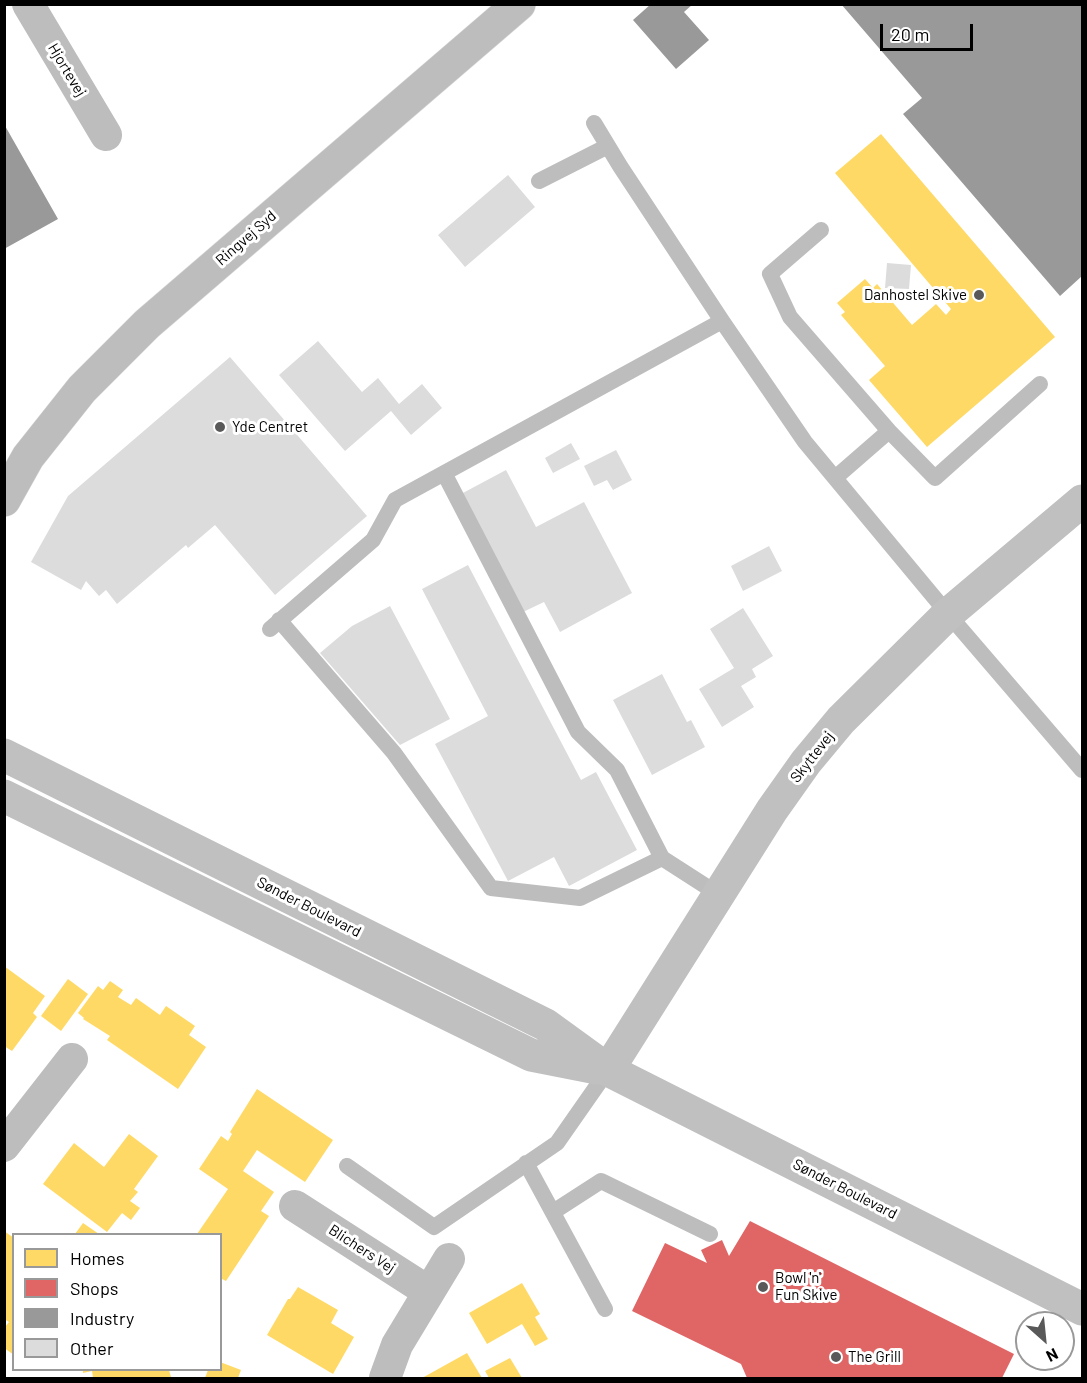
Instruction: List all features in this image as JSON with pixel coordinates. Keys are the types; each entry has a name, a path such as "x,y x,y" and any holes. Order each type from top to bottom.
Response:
{"main road":[{"name":"Ringvej Syd","path":"4,500 28,457 82,389 147,324 519,4"}],"street":[{"name":"Hjortevej","path":"28,4 106,135"},
{"name":"Skyttevej","path":"608,1070 772,810 806,762 841,720 948,614 1083,501"},
{"name":"Sønder Boulevard","path":"4,755 546,1025 608,1070 1083,1309"},
{"name":"Sønder Boulevard","path":"4,796 531,1055 608,1070"},
{"path":"4,1146 72,1059"},
{"name":"Blichers Vej","path":"295,1206 429,1292"},
{"path":"385,1378 397,1345 449,1259"}],"lane":[{"path":"594,123 722,321 805,442 948,614 1083,770"},
{"path":"539,181 608,146"},
{"path":"821,230 770,274 790,317 889,431 935,478 1040,384"},
{"path":"662,858 580,898 491,888 394,753 274,624 373,540 395,500 722,321"},
{"path":"835,478 889,431"},
{"path":"444,473 578,732 617,770 662,858 718,894"},
{"path":"347,1166 434,1227 557,1143 608,1070"},
{"path":"526,1163 605,1309"},
{"path":"553,1212 602,1181 710,1234"}],"building: Homes":[{"name":"Danhostel Skive","path":"881,134 1055,337 927,447 869,380 885,366 841,315 845,312 837,303 865,279 873,288 877,284 912,325 936,304 946,315 951,309 835,173"},
{"path":"4,966 45,996 33,1013 37,1017 12,1051 4,1046"},
{"path":"68,979 88,994 61,1031 41,1016"},
{"path":"110,981 123,990 118,997 131,1005 136,998 160,1015 166,1006 195,1026 189,1035 206,1047 178,1089 107,1040 110,1036 83,1019 78,1013 98,986 103,990"},
{"path":"257,1089 333,1140 305,1182 257,1150 243,1171 274,1192 261,1211 269,1216 226,1281 222,1279 222,1233 198,1233 228,1189 199,1169 221,1136 228,1141 232,1134 230,1132"},
{"path":"129,1134 158,1156 134,1189 138,1192 130,1201 140,1208 131,1220 122,1213 107,1232 43,1184 74,1143 104,1167"},
{"path":"83,1223 98,1233 76,1233"},
{"path":"4,1231 12,1237 12,1354 4,1348 4,1328 9,1322 4,1319"},
{"path":"522,1283 540,1314 535,1317 548,1339 535,1346 522,1324 487,1344 469,1313"},
{"path":"298,1287 338,1310 331,1323 354,1337 333,1374 267,1335 288,1299"},
{"path":"467,1353 482,1378 422,1378"},
{"path":"510,1358 522,1378 489,1378 485,1371"},
{"path":"222,1363 241,1370 238,1378 205,1378 208,1371 222,1371"},
{"path":"92,1371 169,1371 171,1377 161,1378 93,1378"}],"building: Shops":[{"name":"Bowl 'n' Fun Skive","path":"750,1221 1014,1354 1002,1378 747,1378 741,1364 632,1311 665,1243 707,1263 701,1250 722,1240 729,1256"}],"building: Industry":[{"path":"651,4 693,4 684,12 709,40 676,69 633,20"},
{"path":"841,4 1082,4 1082,276 1060,296 903,114 922,98"},
{"path":"4,124 58,219 4,249"}],"building: Other":[{"path":"508,175 535,207 465,267 438,235"},
{"path":"887,263 911,265 909,289 885,288"},
{"path":"318,341 362,392 378,378 399,404 422,384 442,408 411,435 391,411 345,451 279,375"},
{"name":"Yde Centret","path":"230,357 367,516 275,595 215,525 188,548 186,545 117,604 106,590 99,596 86,581 81,590 31,562 68,496"},
{"path":"571,443 580,459 553,473 545,458"},
{"path":"616,450 632,480 613,490 607,480 594,486 584,466"},
{"path":"506,470 536,527 584,502 632,593 560,632 544,602 523,612 461,494"},
{"path":"769,546 782,571 743,591 731,566"},
{"path":"468,565 581,780 596,772 637,850 569,886 554,857 508,881 435,744 488,716 422,589"},
{"path":"390,606 450,719 400,745 320,653 352,626"},
{"path":"743,608 773,656 752,669 756,677 741,686 754,707 722,727 699,689 734,668 710,629"},
{"path":"662,674 687,722 691,720 705,747 652,775 613,700"}],"place":[{"name":"Danhostel Skive","path":"979,295"},
{"name":"Yde Centret","path":"220,427"},
{"name":"Bowl 'n' Fun Skive","path":"763,1287"},
{"name":"The Grill","path":"836,1357"}]}
